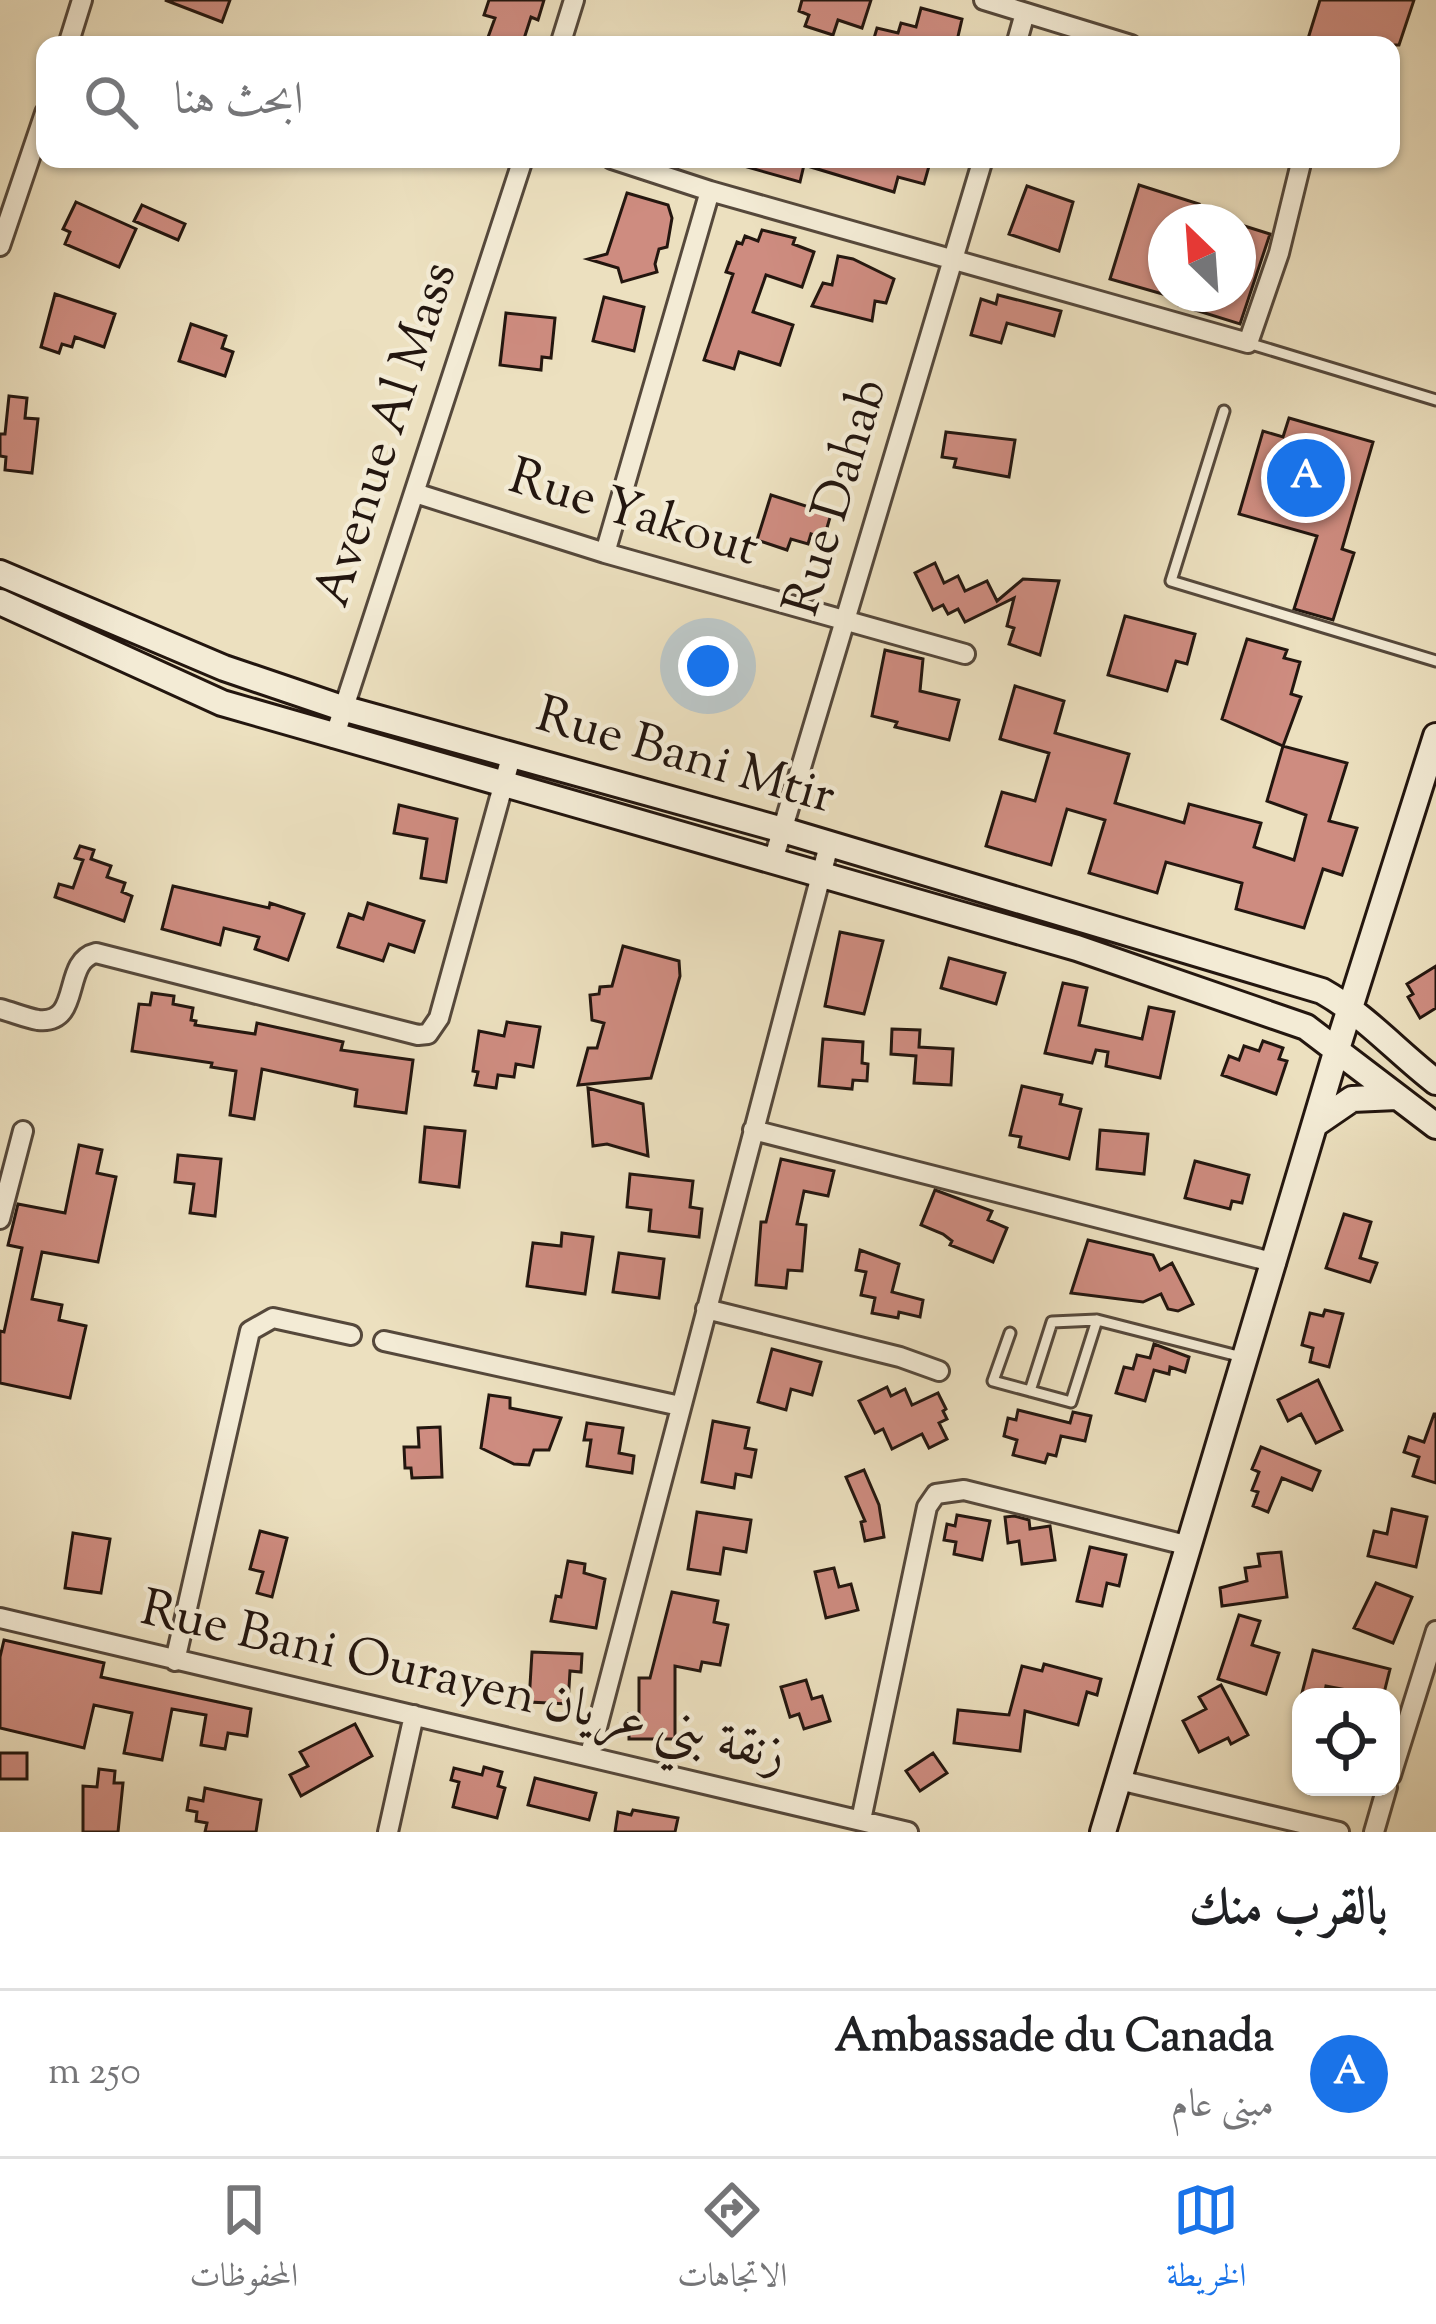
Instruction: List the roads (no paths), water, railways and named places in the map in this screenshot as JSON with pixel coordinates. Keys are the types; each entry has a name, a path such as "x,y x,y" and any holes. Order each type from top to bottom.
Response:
{"street":[{"path":"71,36 82,0"},
{"path":"563,36 574,0"},
{"path":"984,0 1100,36"},
{"path":"1019,36 1025,14"},
{"path":"0,247 9,189 36,132"},
{"name":"Avenue Al Mass","path":"334,738 520,168"},
{"path":"640,168 1248,343 1279,253 1300,168"},
{"name":"Rue Dahab","path":"773,861 980,168"},
{"path":"605,553 710,191"},
{"name":"Rue Yakout","path":"415,493 605,553 965,653"},
{"name":"Rue Bani Mtir","path":"0,573 224,668 342,708 783,830 1322,991 1353,1008"},
{"name":"Rue Bani Mtir","path":"0,602 222,703 1077,948 1306,1027 1436,1126"},
{"path":"1103,1832 1337,1049 1436,736"},
{"path":"0,1009 41,1020 59,1014 69,1002 78,964 96,953 428,1034 439,1018 511,757"},
{"path":"590,1754 829,845"},
{"path":"1353,1008 1436,1082"},
{"path":"1316,1124 1325,1113 1352,1099 1397,1097"},
{"path":"753,1130 1276,1263"},
{"path":"0,1219 23,1131"},
{"path":"706,1309 901,1357 939,1371"},
{"path":"175,1660 250,1331 273,1318 351,1335"},
{"path":"384,1341 680,1406"},
{"path":"861,1820 927,1507 936,1494 964,1490 1190,1546"},
{"name":"Rue Bani Ourayen زنقة بني عريان","path":"0,1618 908,1832"},
{"path":"1400,1746 1436,1630"},
{"path":"388,1832 414,1714"},
{"path":"1119,1780 1339,1832"},
{"path":"1374,1832 1385,1796"}],"lane":[{"path":"1248,343 1436,400"},
{"path":"1224,411 1171,581 1436,661"},
{"path":"1030,1391 1052,1322 1097,1320 1247,1358"},
{"path":"1010,1333 993,1381 1071,1402 1097,1320"}],"place":[{"name":"Ambassade du Canada","path":"1306,478"}]}
